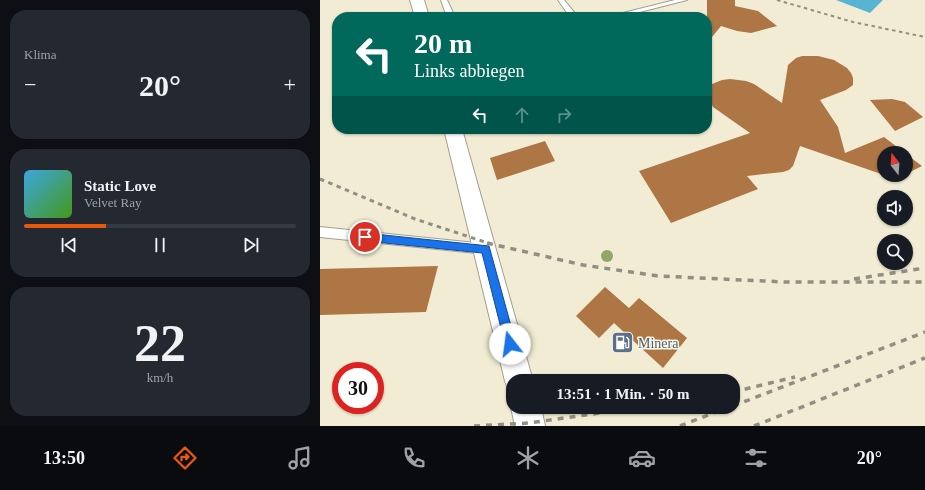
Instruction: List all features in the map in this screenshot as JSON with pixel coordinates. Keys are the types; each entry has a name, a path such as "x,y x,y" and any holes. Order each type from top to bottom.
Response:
{"street":[{"path":"417,0 421,12"},
{"path":"454,134 486,249 517,374"},
{"path":"527,414 530,426"}],"lane":[{"path":"444,0 449,12"},
{"path":"561,0 570,12"},
{"path":"632,12 684,0"},
{"path":"320,232 486,249"}],"shaded area":[{"path":"320,0 836,0 870,13 883,0 925,0 925,426 320,426"}],"water":[{"path":"836,0 883,0 870,13"}],"building":[{"path":"707,0 735,0 735,6 758,11 777,26 751,33 737,31 721,26 712,37 712,12 707,12"},
{"path":"802,56 818,56 834,60 847,68 853,78 853,85 846,90 820,100 838,127 845,153 884,137 896,146 877,146 877,173 800,146 793,166 789,170 747,176 758,189 671,223 639,171 750,133 713,107 712,84 730,79 746,81 754,84 782,103 788,65 796,58"},
{"path":"892,99 905,102 923,117 895,131 870,100"},
{"path":"545,141 555,161 497,180 490,158"},
{"path":"913,159 922,166 913,170"},
{"path":"438,266 426,312 320,315 320,269"},
{"path":"605,287 629,308 639,298 687,338 663,368 614,323 599,338 576,316"}],"railway":[{"path":"777,0 853,22 925,37"},
{"path":"320,179 415,219 490,244"},
{"path":"490,244 583,265 658,276 785,282 925,282"},
{"path":"854,279 925,268"},
{"path":"740,403 925,332"},
{"path":"754,426 925,358"},
{"path":"740,390 795,377"},
{"path":"474,426 529,423 593,414"},
{"path":"680,426 711,414"}],"place":[{"name":"Minera","path":"622,343"}],"route":[{"path":"365,237 486,249 510,344"}]}
